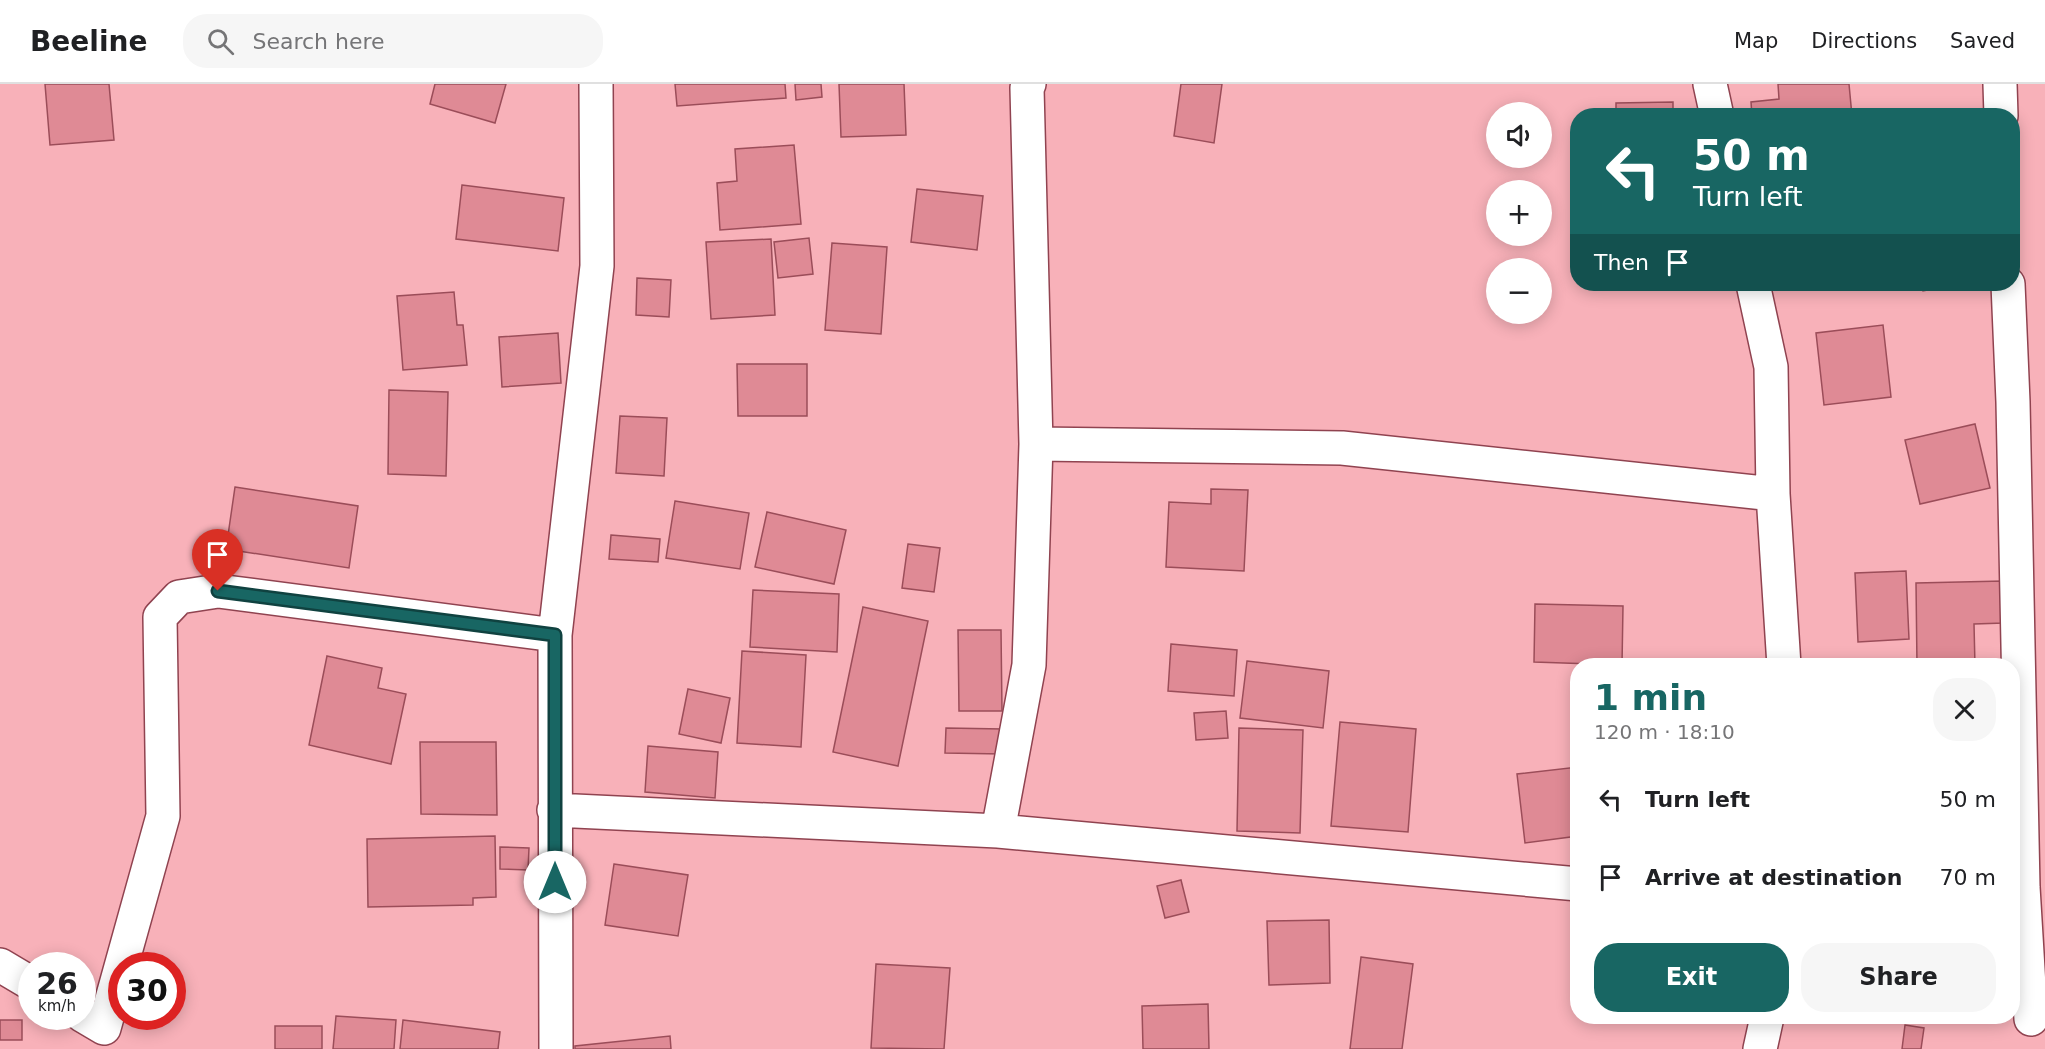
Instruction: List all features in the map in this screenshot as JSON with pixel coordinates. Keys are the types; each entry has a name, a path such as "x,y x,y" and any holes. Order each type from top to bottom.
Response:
{"street":[{"path":"556,1049 555,635 597,266 596,84"},
{"path":"998,831 1029,664 1036,444 1027,88 1029,84"},
{"path":"1710,84 1715,108"},
{"path":"2000,84 2001,108"},
{"path":"1755,291 1771,367 1773,494 1783,658"},
{"path":"2008,291 2014,414 2030,1019"},
{"path":"1036,444 1342,448 1773,494"},
{"path":"96,1023 104,1028 163,816 160,616 179,597 218,591 555,635"},
{"path":"554,810 998,831 1570,883"},
{"path":"0,965 18,976"},
{"path":"1760,1049 1765,1024"}],"building":[{"path":"45,84 109,84 114,140 50,145"},
{"path":"435,84 506,84 495,123 430,104"},
{"path":"675,84 785,84 786,98 677,106"},
{"path":"795,84 821,84 822,97 796,100"},
{"path":"839,84 904,84 906,135 841,137"},
{"path":"1181,84 1222,84 1214,143 1174,136"},
{"path":"1778,84 1849,84 1851,108 1751,108 1751,102 1779,99"},
{"path":"1673,102 1673,108 1616,108 1616,103"},
{"path":"794,145 801,224 720,230 717,183 737,181 735,149"},
{"path":"462,185 564,198 558,251 456,239"},
{"path":"917,189 983,196 977,250 911,242"},
{"path":"809,238 813,274 778,278 774,242"},
{"path":"771,239 775,315 711,319 706,242"},
{"path":"832,243 887,247 881,334 825,330"},
{"path":"637,278 671,280 669,317 636,315"},
{"path":"454,292 457,325 463,325 467,365 403,370 397,296"},
{"path":"1883,325 1891,397 1824,405 1816,333"},
{"path":"558,333 561,383 502,387 499,337"},
{"path":"737,364 807,364 807,416 738,416"},
{"path":"389,390 448,392 446,476 388,474"},
{"path":"620,416 667,418 664,476 616,473"},
{"path":"1975,424 1990,488 1920,504 1905,440"},
{"path":"235,487 358,506 349,568 226,549"},
{"path":"1211,489 1248,490 1244,571 1166,567 1169,502 1211,504"},
{"path":"675,501 749,513 740,569 666,558"},
{"path":"767,512 846,530 834,584 755,567"},
{"path":"611,535 660,539 658,562 609,559"},
{"path":"908,544 940,548 934,592 902,588"},
{"path":"1906,571 1909,639 1858,642 1855,573"},
{"path":"2003,581 2004,623 1974,624 1975,658 1917,658 1916,583"},
{"path":"753,590 839,594 837,652 750,647"},
{"path":"1535,604 1623,606 1622,658 1570,658 1570,663 1534,662"},
{"path":"863,607 928,621 898,766 833,752"},
{"path":"958,630 1001,630 1002,711 959,711"},
{"path":"1171,644 1237,650 1234,696 1168,691"},
{"path":"742,651 806,655 801,747 737,743"},
{"path":"327,656 382,668 378,688 406,694 391,764 309,745"},
{"path":"1247,661 1329,671 1323,728 1240,718"},
{"path":"688,689 730,698 721,743 679,734"},
{"path":"1226,711 1228,738 1196,740 1194,713"},
{"path":"1340,722 1416,729 1408,832 1331,826"},
{"path":"946,728 1003,729 1002,754 945,753"},
{"path":"1239,728 1303,730 1300,833 1237,831"},
{"path":"420,742 496,742 497,815 421,814"},
{"path":"648,746 718,752 715,798 645,792"},
{"path":"1570,768 1570,837 1525,843 1517,774"},
{"path":"495,836 496,897 473,898 473,905 368,907 367,839"},
{"path":"500,847 529,848 528,870 500,869"},
{"path":"614,864 688,875 678,936 605,925"},
{"path":"1181,880 1189,912 1165,918 1157,886"},
{"path":"1329,920 1330,983 1269,985 1267,921"},
{"path":"1361,957 1413,964 1402,1049 1350,1049"},
{"path":"876,964 950,968 944,1049 871,1048"},
{"path":"1208,1004 1209,1049 1143,1049 1142,1006"},
{"path":"336,1016 396,1020 394,1049 333,1049"},
{"path":"0,1020 18,1020 18,1030 22,1030 22,1040 0,1040"},
{"path":"403,1020 500,1032 498,1049 400,1049"},
{"path":"1905,1025 1924,1028 1921,1049 1902,1049"},
{"path":"275,1026 322,1026 322,1049 275,1049"},
{"path":"670,1036 671,1049 575,1049 575,1046"}],"route":[{"path":"218,591 555,635 555,882"}]}
